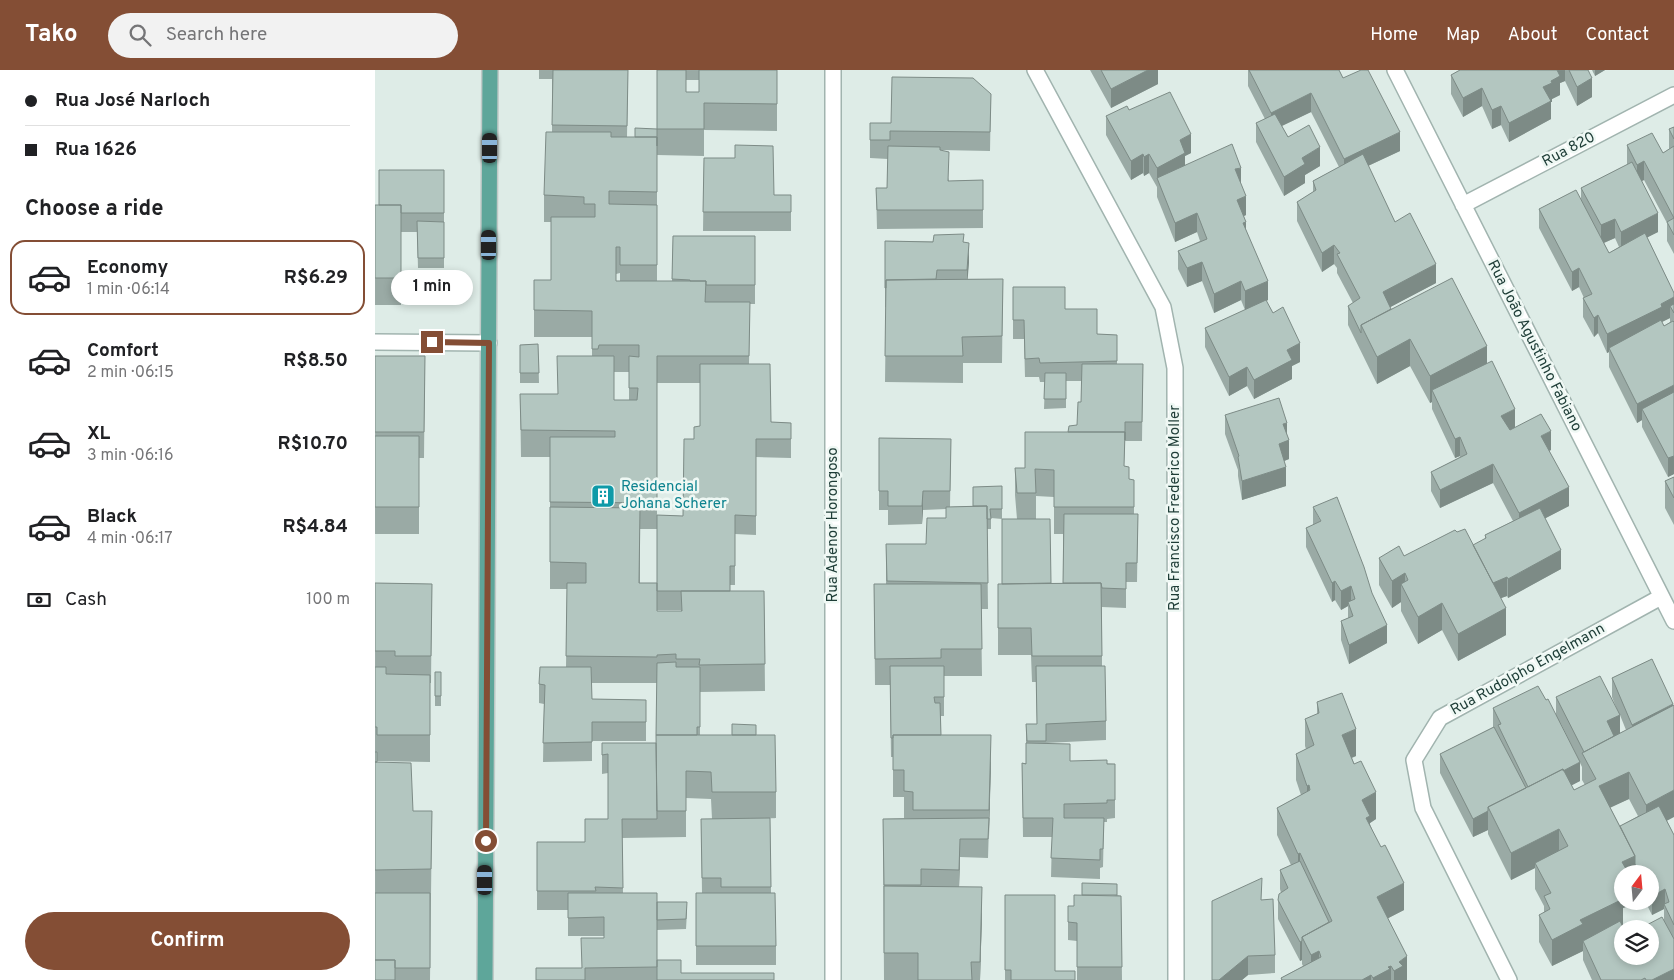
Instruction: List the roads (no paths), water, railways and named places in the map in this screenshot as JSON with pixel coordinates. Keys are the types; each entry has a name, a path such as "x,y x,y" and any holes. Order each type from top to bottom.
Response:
{"main road":[{"path":"485,980 490,70"}],"street":[{"name":"Rua Adenor Horongoso","path":"833,70 833,980"},
{"name":"Rua Francisco Frederico Moller","path":"1035,70 1163,307 1175,368 1176,980"},
{"name":"Rua João Agustinho Fabiano","path":"1395,70 1674,622"},
{"name":"Rua 820","path":"1463,205 1674,95"},
{"path":"375,342 489,343"},
{"name":"Rua Rudolpho Engelmann","path":"1509,980 1423,808 1414,760 1440,718 1661,597"}],"place":[{"name":"Residencial Johana Scherer","path":"603,496"}]}
